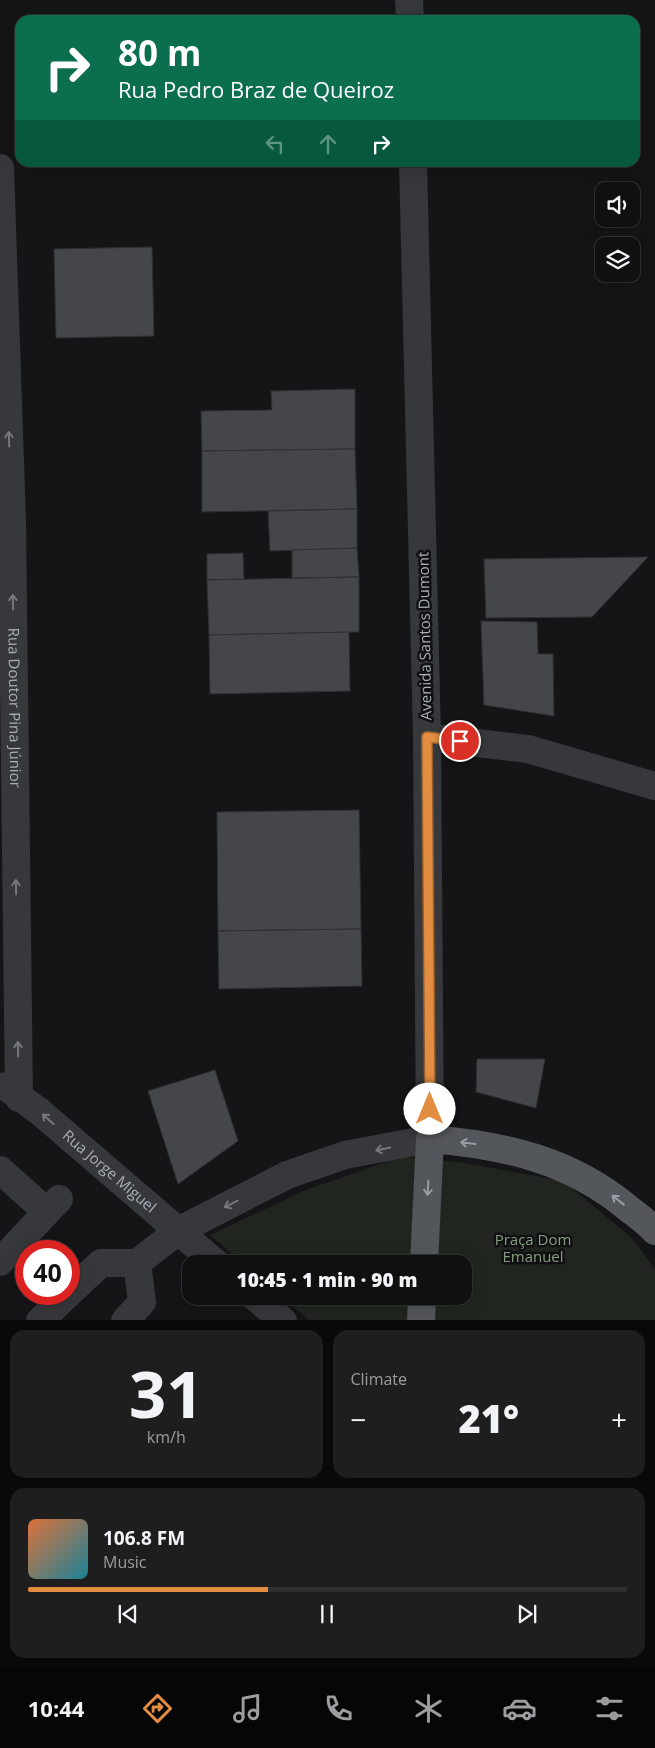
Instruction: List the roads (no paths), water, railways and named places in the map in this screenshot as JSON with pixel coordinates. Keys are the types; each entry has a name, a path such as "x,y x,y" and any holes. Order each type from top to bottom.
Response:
{"main road":[{"path":"424,1255 430,1139 472,1143 563,1166 615,1196 655,1231"},
{"path":"421,1320 422,1305"}],"street":[{"path":"409,0 410,15"},
{"name":"Avenida Santos Dumont","path":"413,167 427,737 430,1139"},
{"name":"Rua Doutor Pina Júnior","path":"0,168 12,521 10,1090"},
{"path":"427,737 528,749 655,786"},
{"name":"Rua Jorge Miguel","path":"10,1090 40,1112 206,1255"},
{"path":"80,1282 102,1263 137,1264 178,1231 287,1176 345,1156 430,1139"},
{"path":"0,1170 53,1206 2,1256"},
{"path":"125,1320 142,1302 137,1264"},
{"path":"40,1320 56,1305"},
{"path":"265,1305 283,1320"}],"park label":[{"name":"Praça Dom Emanuel","path":"533,1248"}]}
